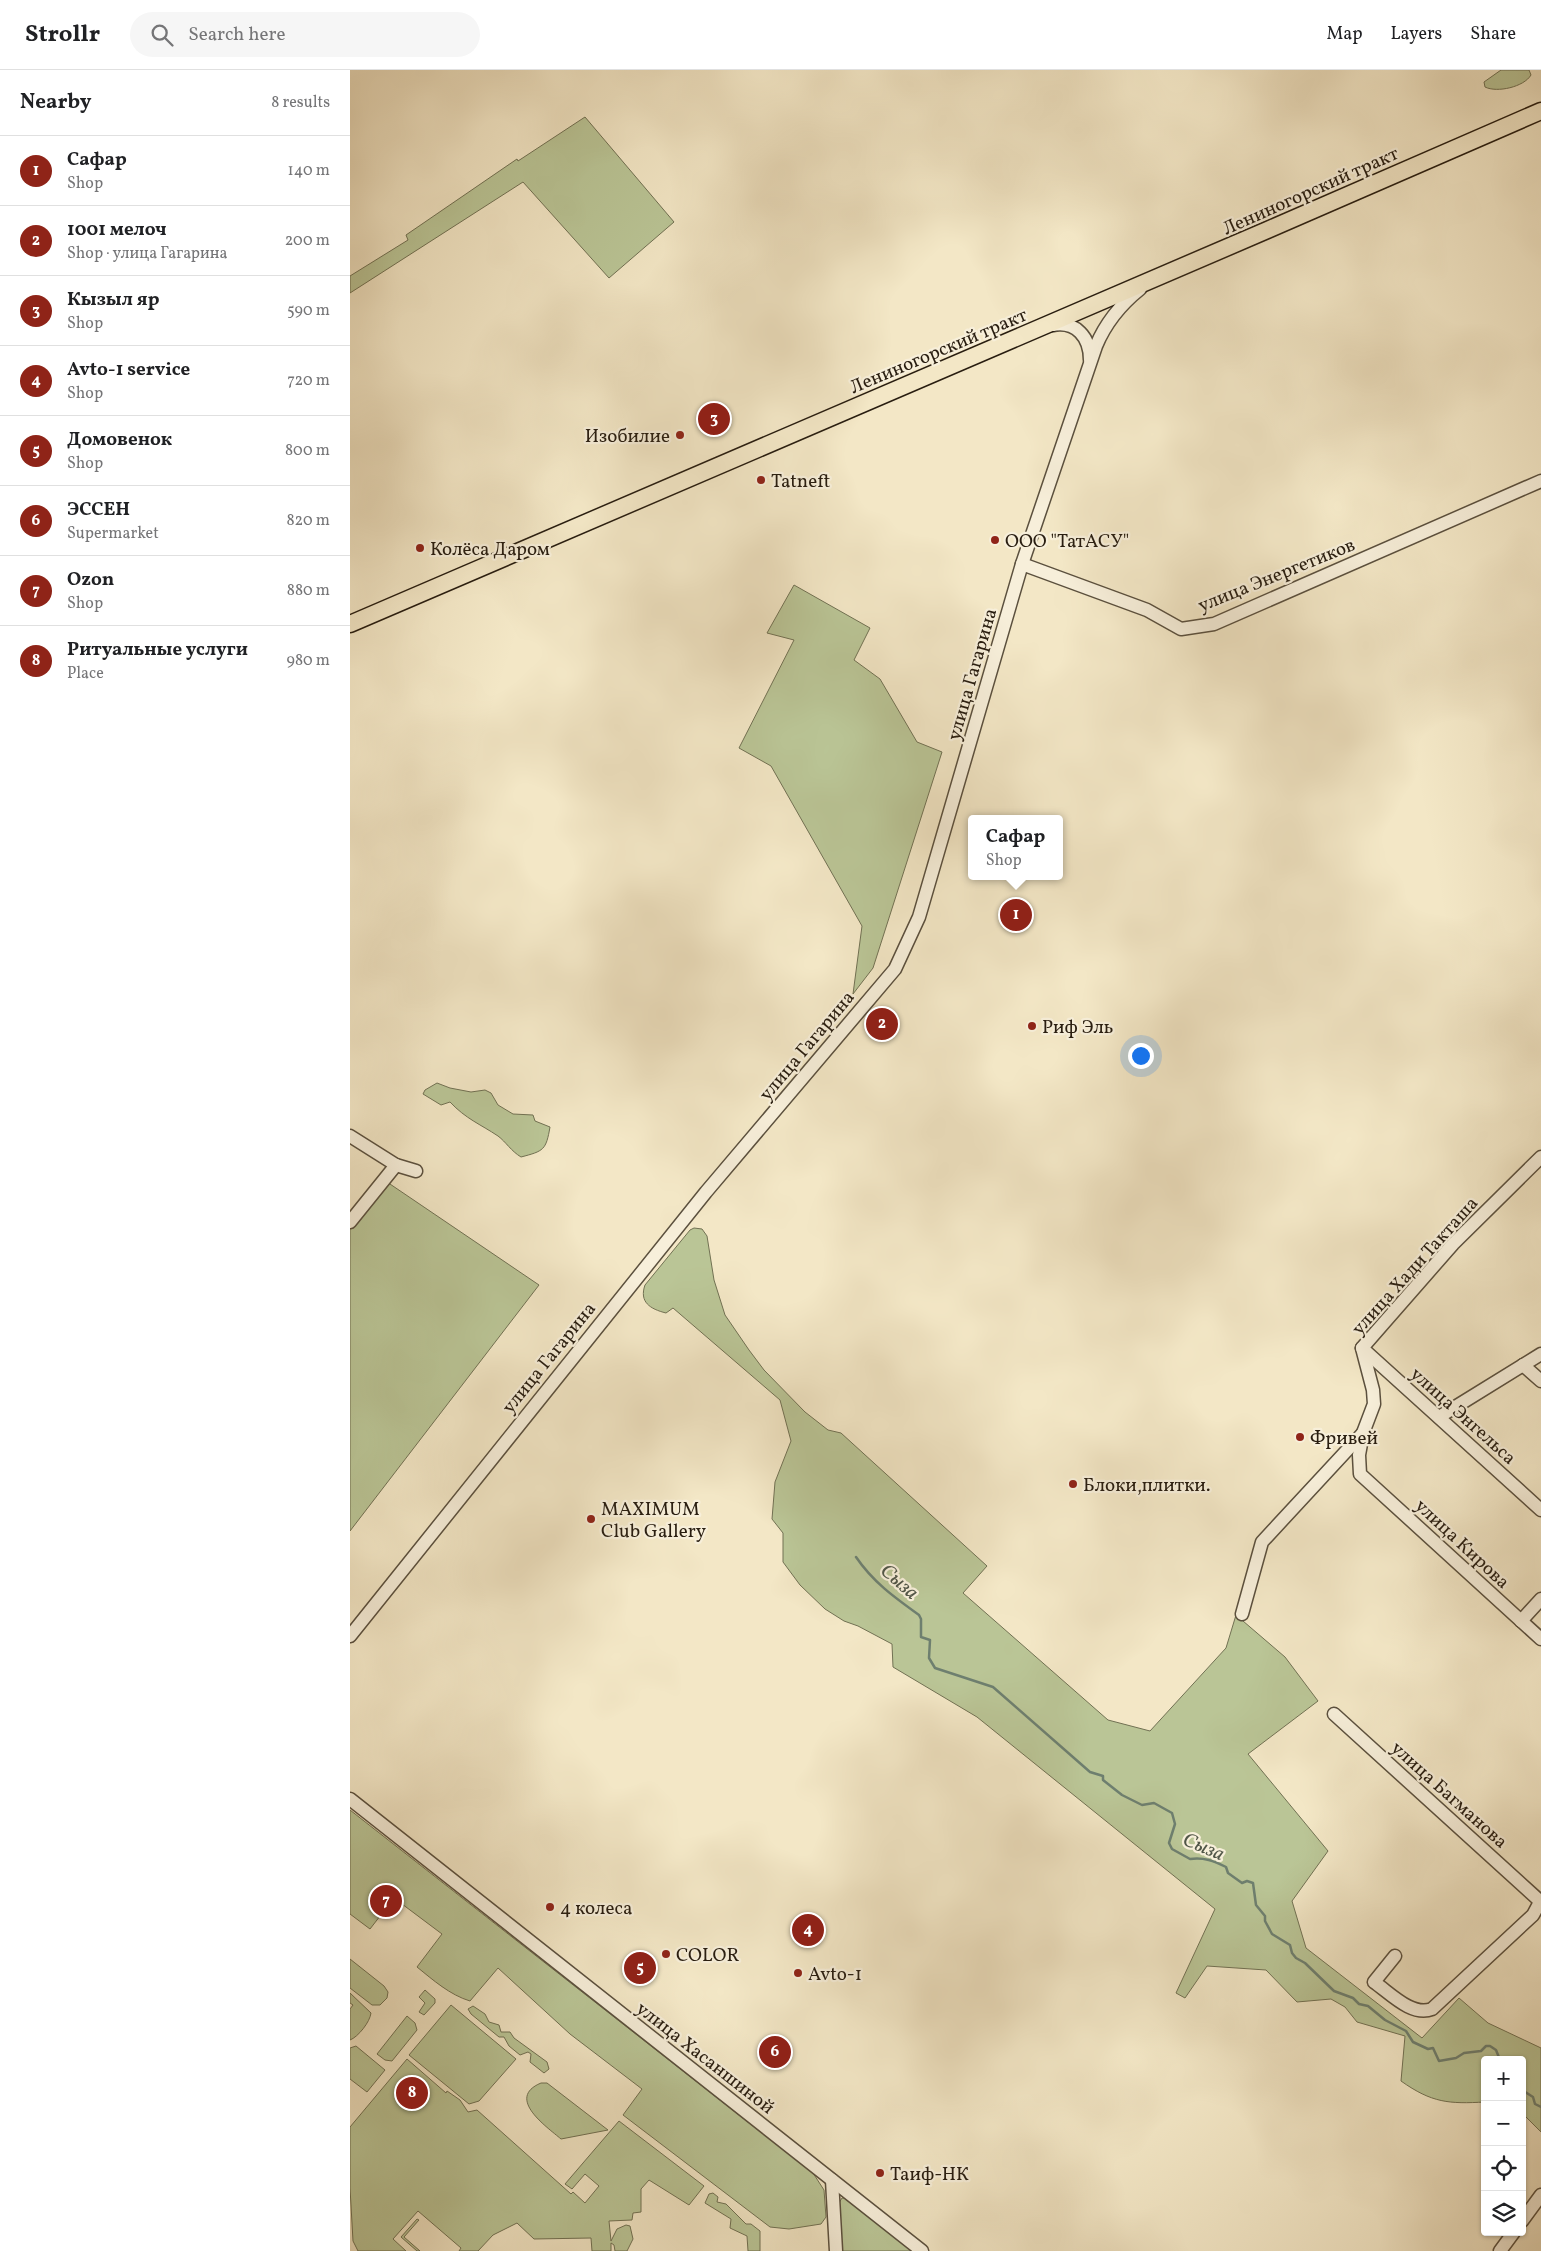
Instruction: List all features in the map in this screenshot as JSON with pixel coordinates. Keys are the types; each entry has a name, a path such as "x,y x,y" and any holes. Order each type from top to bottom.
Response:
{"main road":[{"name":"Лениногорский тракт","path":"350,624 828,418 1048,326 1541,111"}],"street":[{"name":"улица Гагарина","path":"350,1636 706,1192 895,969 920,917 1022,564 1099,339 1110,318 1131,296 1152,281"},
{"name":"улица Гагарина","path":"1048,326 1070,324 1080,332 1089,348 1089,370"},
{"name":"улица Энергетиков","path":"1022,564 1147,610 1182,629 1214,624 1541,482"},
{"path":"350,1136 396,1164 416,1171"},
{"name":"улица Хади Такташа","path":"1360,1474 1359,1455 1363,1433 1374,1404 1373,1390 1362,1348 1453,1244 1541,1157"},
{"path":"350,1222 396,1164"},
{"name":"улица Энгельса","path":"1362,1348 1541,1510"},
{"path":"1439,1417 1541,1354"},
{"path":"1524,1365 1541,1381"},
{"path":"1242,1614 1262,1542 1363,1433"},
{"name":"улица Кирова","path":"1360,1474 1541,1640"},
{"path":"1521,1621 1541,1600"},
{"name":"улица Багманова","path":"1334,1714 1541,1901"},
{"name":"улица Хасаншиной","path":"350,1800 922,2251"},
{"path":"1394,1956 1374,1982 1415,2010 1425,2012 1432,2009 1532,1915 1541,1901"},
{"path":"832,2180 836,2251"},
{"path":"1526,2216 1541,2195"},
{"path":"1500,2251 1511,2236"}],"green space":[{"path":"1501,70 1529,70 1531,75 1523,83 1510,88 1490,89 1485,87 1484,82"},
{"path":"585,117 674,222 609,278 523,182 350,293 350,276 408,240 406,235 517,159 518,161"},
{"path":"794,585 870,628 854,660 880,679 917,742 942,752 873,968 853,994 862,926 771,766 739,748 794,640 767,633"},
{"path":"437,1083 450,1088 471,1092 485,1090 491,1093 498,1105 513,1114 533,1115 535,1121 550,1127 545,1145 535,1153 521,1157 498,1136 467,1117 450,1102 441,1105 423,1094 425,1090"},
{"path":"387,1182 539,1285 350,1531 350,1229"},
{"path":"694,1228 702,1229 707,1236 714,1280 725,1315 764,1370 805,1412 828,1430 841,1433 987,1566 963,1593 1108,1720 1150,1731 1226,1648 1236,1615 1285,1657 1318,1701 1248,1754 1328,1851 1292,1901 1306,1948 1422,2038 1459,1998 1488,2023 1541,2048 1541,2132 1526,2117 1526,2056 1481,2056 1481,2102 1451,2102 1422,2094 1401,2081 1405,2036 1357,2022 1345,2007 1331,1999 1297,2002 1266,1970 1207,1966 1185,1998 1176,1993 1215,1909 977,1717 893,1667 892,1644 858,1626 844,1621 825,1609 800,1585 783,1562 783,1533 772,1519 775,1482 791,1441 780,1400 673,1308 666,1313 651,1307 645,1300 645,1285 690,1230"},
{"path":"350,1810 813,2173 824,2190 826,2217 821,2224 789,2229 770,2227 623,2115 642,2089 570,2034 498,1968 470,2001 456,1995 436,1982 417,1967 442,1934 394,1898 370,1929 350,1914"},
{"path":"350,1959 384,1986 388,1992 387,1998 380,2005 372,2005 350,1988"},
{"path":"425,1990 435,1999 435,2003 424,2015 419,2012 425,2003 419,1997"},
{"path":"350,1993 371,2013 363,2029 350,2040 350,2009 353,2005 350,2003"},
{"path":"451,2005 516,2059 479,2101 469,2104 409,2055"},
{"path":"473,2006 485,2014 489,2022 499,2025 501,2032 510,2032 514,2038 547,2062 549,2069 544,2073 530,2062 531,2054 528,2052 520,2055 509,2046 504,2037 499,2037 471,2014 468,2009"},
{"path":"407,2016 415,2023 417,2030 392,2061 385,2060 377,2054"},
{"path":"356,2046 385,2070 367,2092 350,2079 350,2048"},
{"path":"407,2059 446,2093 447,2091 460,2100 468,2112 477,2110 571,2194 573,2192 585,2203 599,2186 585,2174 572,2189 565,2184 619,2121 704,2186 689,2205 649,2180 641,2189 641,2212 633,2213 632,2220 609,2221 611,2241 617,2229 626,2225 630,2226 633,2239 627,2251 615,2251 614,2245 611,2243 611,2251 592,2251 591,2238 534,2239 517,2223 493,2235 478,2251 459,2251 461,2248 418,2211 393,2239 406,2251 358,2251 353,2241 350,2188 350,2127"},
{"path":"541,2083 547,2083 608,2130 561,2139 539,2120 528,2104 527,2096 531,2089"},
{"path":"713,2193 718,2197 717,2202 726,2204 746,2224 751,2224 760,2231 760,2251 748,2251 747,2236 730,2228 731,2219 705,2203 709,2194"},
{"path":"842,2198 912,2251 842,2251 839,2203"},
{"path":"417,2219 419,2220 404,2237 420,2251 417,2251 401,2237"}],"waterway":[{"name":"Сыза","path":"856,1557 877,1582 919,1615 921,1619 921,1637 930,1640 929,1658 935,1668 993,1687 1090,1772 1103,1776 1103,1780 1122,1795 1142,1805 1154,1803 1172,1813 1175,1824 1169,1843 1172,1849 1190,1859 1204,1859 1217,1863 1226,1867 1228,1873 1242,1883 1247,1881 1253,1883 1256,1905 1265,1916 1265,1921 1272,1934 1290,1945 1292,1953 1296,1958 1305,1963 1334,1991 1353,1998 1359,2004 1368,2006 1385,2020 1406,2031 1413,2042 1428,2049 1433,2048 1439,2061 1456,2058 1464,2053 1481,2051 1486,2046 1496,2050 1498,2056"},
{"name":"Сыза","path":"1526,2093 1533,2097 1535,2104 1541,2107"}],"place":[{"name":"Кызыл яр","path":"714,419"},
{"name":"Изобилие","path":"680,435"},
{"name":"Tatneft","path":"761,480"},
{"name":"ООО \"ТатАСУ\"","path":"995,540"},
{"name":"Колёса Даром","path":"420,548"},
{"name":"Сафар","path":"1016,915"},
{"name":"1001 мелоч","path":"882,1024"},
{"name":"Риф Эль","path":"1032,1026"},
{"name":"Фривей","path":"1300,1437"},
{"name":"Блоки,плитки.","path":"1073,1484"},
{"name":"MAXIMUM Club Gallery","path":"591,1519"},
{"name":"Ozon","path":"386,1901"},
{"name":"4 колеса","path":"550,1907"},
{"name":"Avto-1 service","path":"808,1930"},
{"name":"COLOR","path":"666,1954"},
{"name":"Домовенок","path":"640,1968"},
{"name":"Avto-1","path":"798,1973"},
{"name":"ЭССЕН","path":"775,2052"},
{"name":"Ритуальные услуги","path":"412,2093"},
{"name":"Таиф-НК","path":"880,2173"}]}
